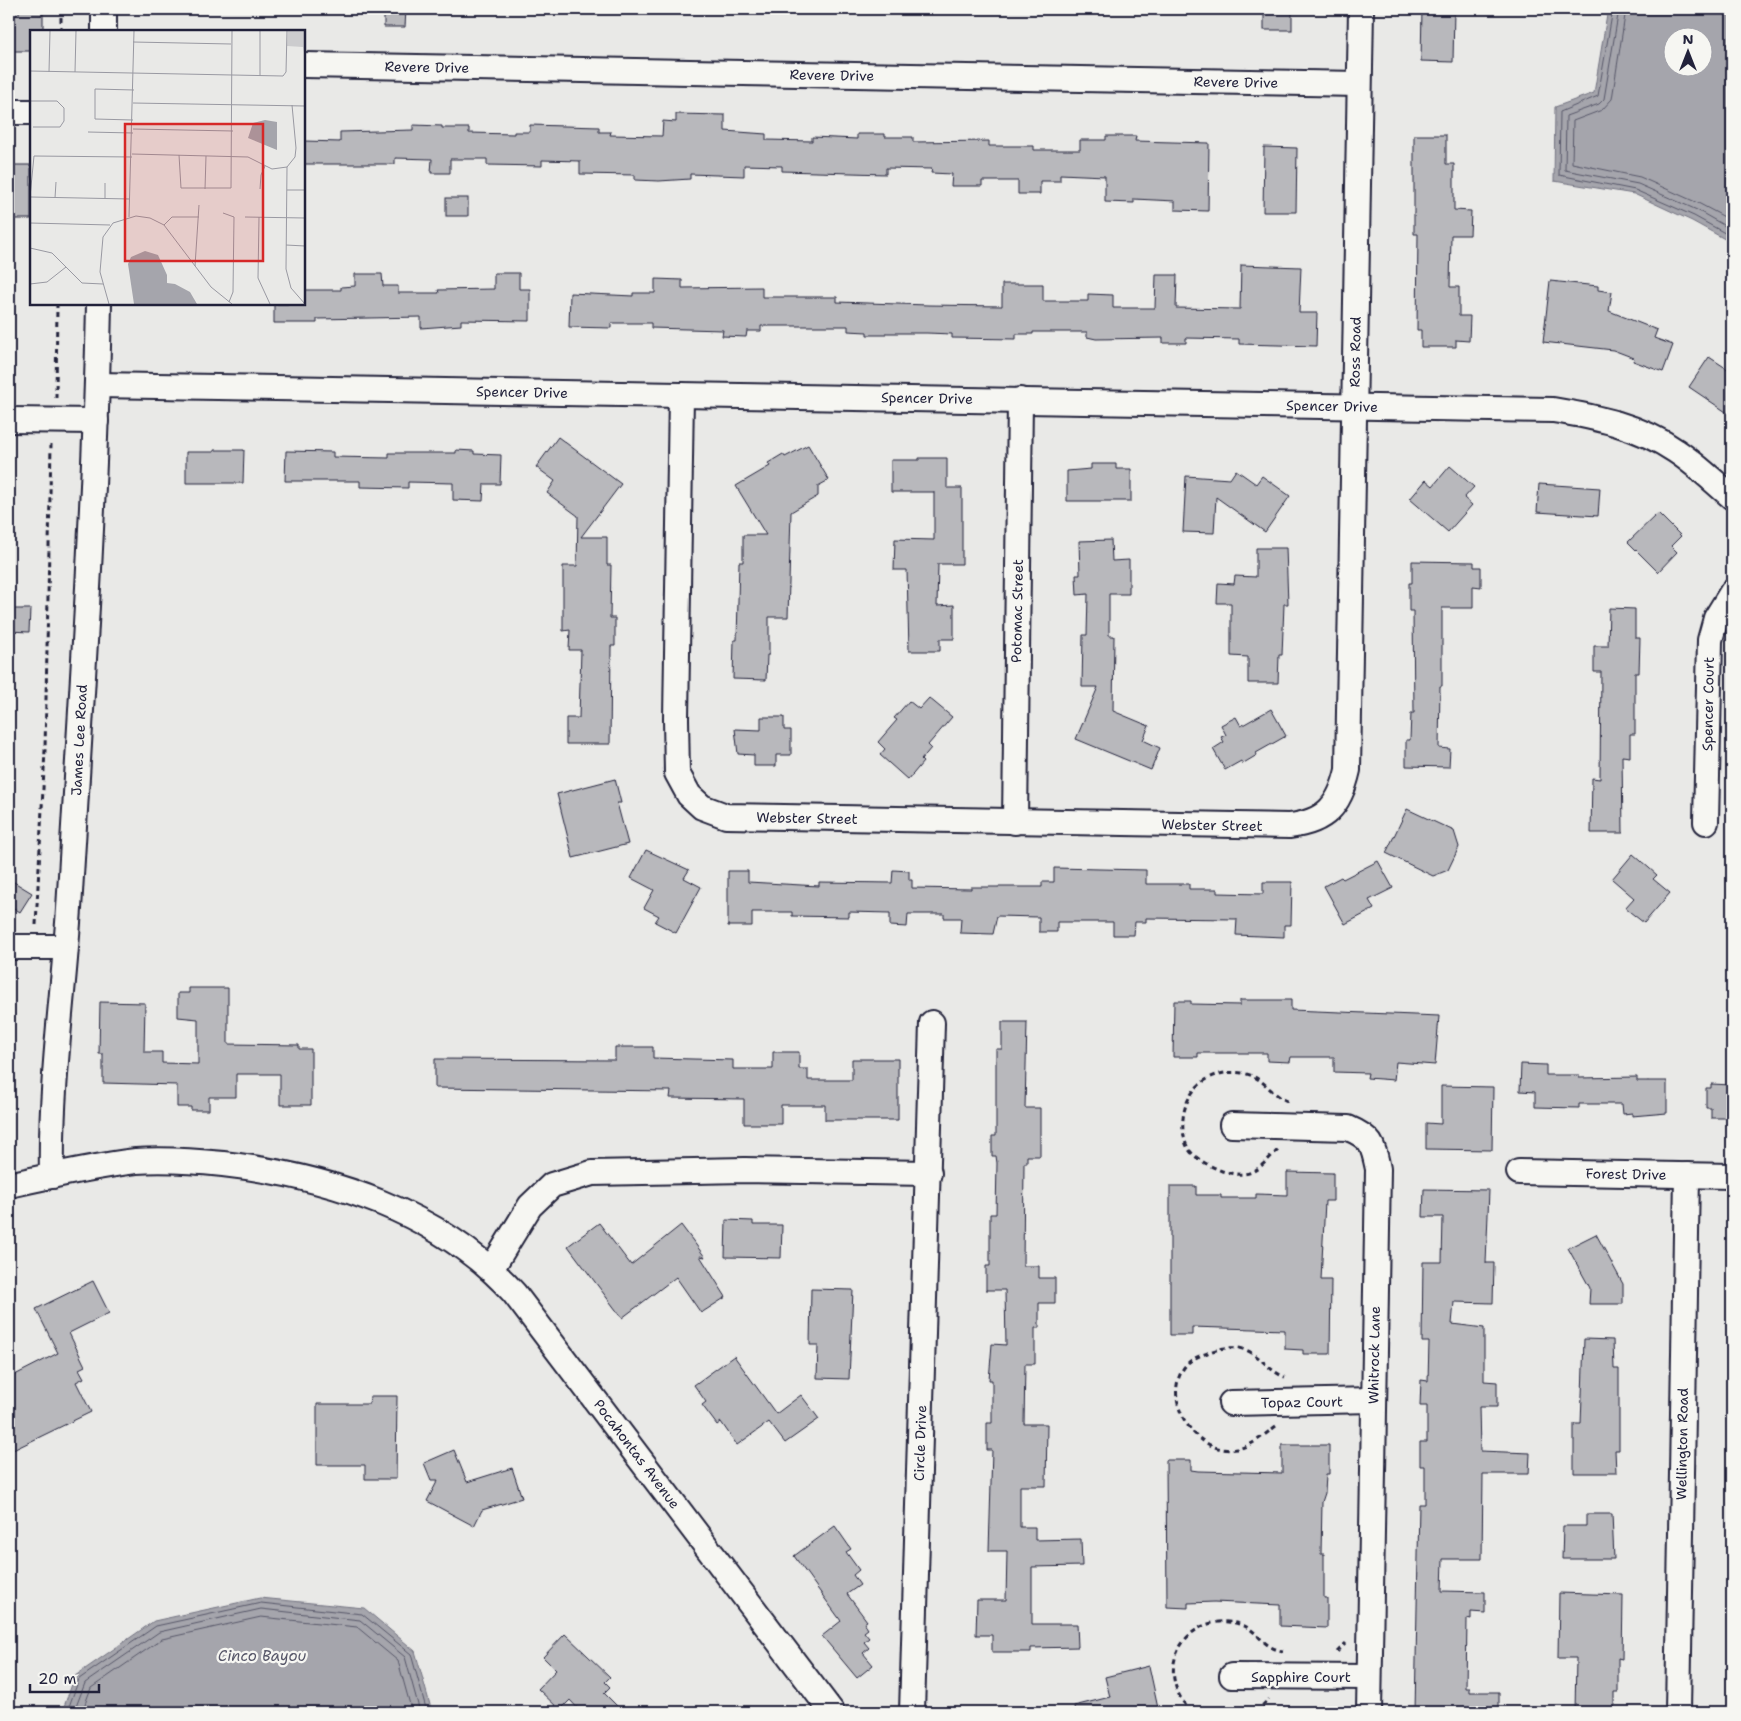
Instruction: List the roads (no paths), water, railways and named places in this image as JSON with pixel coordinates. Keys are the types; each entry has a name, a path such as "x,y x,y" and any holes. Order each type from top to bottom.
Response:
{"street":[{"path":"104,9 104,30"},
{"name":"Ross Road","path":"1330,810 1337,802 1345,786 1348,770 1361,9"},
{"name":"Revere Drive","path":"305,65 1359,84"},
{"path":"9,112 30,112"},
{"name":"James Lee Road","path":"52,1176 51,1124 65,947 94,489 99,305"},
{"name":"Spencer Drive","path":"97,385 1554,410 1595,417 1645,434 1677,451 1732,497"},
{"name":"Webster Street","path":"681,395 676,719 677,773 689,795 702,807 726,816 1290,826 1306,824 1319,819 1330,810"},
{"name":"Potomac Street","path":"1014,822 1020,400"},
{"path":"9,420 96,421"},
{"name":"Spencer Court","path":"1706,822 1710,640 1716,618 1732,592"},
{"path":"9,946 65,947"},
{"name":"Circle Drive","path":"912,1712 932,1023"},
{"name":"Whitrock Lane","path":"1232,1124 1348,1128 1364,1135 1374,1150 1378,1169 1369,1712"},
{"name":"Pocahontas Avenue","path":"9,1184 136,1161 194,1161 262,1169 314,1180 374,1199 444,1235 492,1268 514,1293 832,1712"},
{"path":"492,1268 530,1206 552,1185 592,1172 744,1170 929,1173"},
{"name":"Forest Drive","path":"1519,1172 1732,1176"},
{"name":"Wellington Road","path":"1678,1712 1687,1175"},
{"name":"Topaz Court","path":"1231,1403 1374,1400"},
{"name":"Sapphire Court","path":"1232,1676 1369,1677"}],"water":[{"path":"1608,9 1732,9 1732,243 1692,221 1634,194 1554,181 1555,107 1594,93"},
{"name":"Cinco Bayou","path":"260,1598 364,1608 415,1651 432,1712 62,1712 75,1676 154,1621"}]}
